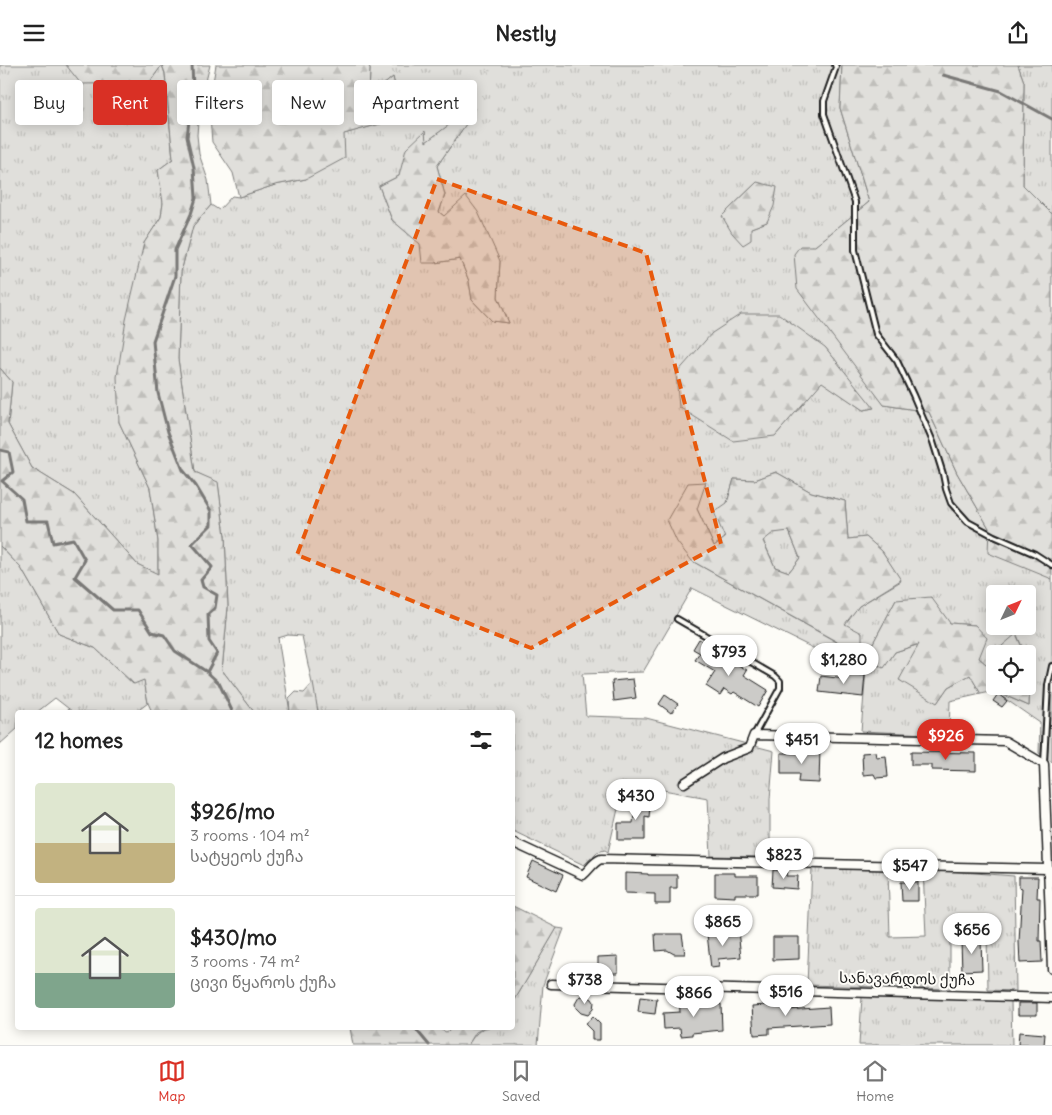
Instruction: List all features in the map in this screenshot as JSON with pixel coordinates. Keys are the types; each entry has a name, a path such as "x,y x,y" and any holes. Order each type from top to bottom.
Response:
{"street":[{"path":"684,783 723,758 749,748 754,735 1005,741 1044,763 1052,969"},
{"path":"515,843 583,875 594,862 601,859 1047,869"},
{"name":"სანავარდოს ქუჩა","path":"550,984 1052,998"}],"lane":[{"path":"835,65 836,67 824,101 824,114 855,202 855,250 876,334 897,361 932,443 951,503 968,522 1035,554 1052,565"},
{"path":"677,619 775,676 780,681 780,688 754,735"},
{"path":"1044,763 1048,685 1052,666"}],"highlighted area":[{"path":"437,179 646,253 721,544 531,648 297,555"}],"green space":[{"path":"0,65 66,65 70,68 133,80 93,80 93,125 167,125 167,95 173,159 158,170 163,203 161,217 144,243 119,422 150,488 158,541 158,575 137,564 74,494 32,468 8,424 12,382 0,368"},
{"path":"66,65 162,65 151,80 93,80 93,84 83,84 83,80 78,80"},
{"path":"162,65 166,80 151,80"},
{"path":"162,65 210,65 206,80 177,80 177,125 198,125 199,154 208,180 211,205 193,226 181,272 178,359 195,472 218,482 225,536 228,607 222,670 252,710 151,710 144,680 134,684 95,648 59,634 21,568 0,546 0,368 12,382 8,424 32,468 74,494 137,564 158,574 158,541 150,488 119,422 117,377 126,320 144,243 161,217 163,203 158,170 173,159 166,80"},
{"path":"216,65 368,65 370,68 370,80 354,80 354,125 376,125 344,134 345,158 306,179 275,185 239,197 233,173 212,142 211,125 262,125 262,80 213,80"},
{"path":"368,65 842,65 840,108 869,202 814,247 884,405 929,412 957,473 989,528 1052,579 1052,762 1039,753 1040,723 1000,695 1029,706 1029,695 1036,695 1036,645 1021,645 1017,635 1003,645 986,645 986,664 979,658 975,625 950,623 896,600 873,643 862,644 844,624 859,606 901,581 882,551 866,537 848,539 845,501 811,492 776,472 755,480 734,479 727,503 725,538 714,546 697,509 688,483 692,561 883,668 895,652 920,644 937,703 948,687 970,675 981,694 950,701 949,735 861,731 866,669 840,669 821,652 692,588 643,672 582,674 586,716 646,718 774,751 770,799 770,857 711,856 708,798 624,783 608,852 605,850 597,852 584,865 515,832 515,710 318,710 302,636 288,635 278,638 290,710 252,710 222,670 228,607 225,536 218,483 195,472 178,359 181,272 193,226 211,205 219,210 232,196 239,197 275,185 306,179 343,134 376,125 450,125 425,143 425,132 399,176 379,186 392,220 421,244 435,263 460,259 469,281 472,300 492,321 509,323 498,297 500,261 439,212 445,195 437,166 465,125 477,125 477,80 394,80 393,77 389,80 370,80 370,68","holes":["757,182 767,222 751,228 722,216","825,347 873,408 863,410 822,381 775,436"]},
{"path":"842,65 1018,65 1024,82 1023,185 1052,214 1052,579 988,553 989,528 957,473 929,412 884,405 797,289 794,254 800,246 815,246 869,202 840,108"},
{"path":"1018,65 1052,65 1052,214 1023,185 1024,82"},
{"path":"449,125 465,125 437,166 445,195 439,212 444,216 466,196 478,212 500,261 498,297 509,323 492,321 472,300 469,281 460,259 422,263 420,244 392,220 379,186 399,176 406,149 425,131 426,142"},
{"path":"757,182 777,187 774,206 767,222 751,228 751,240 743,245 732,233 722,216"},
{"path":"741,314 779,314 825,347 874,408 863,410 822,382 775,436 733,441 679,407 676,374 712,333"},
{"path":"776,472 811,492 845,501 848,539 866,537 882,551 901,580 859,606 845,624 862,633 862,644 873,643 896,600 931,597 950,623 975,625 987,638 979,658 986,664 986,693 981,694 970,675 948,687 937,703 899,680 919,644 895,652 884,668 692,561 677,542 667,520 688,483 706,482 697,509 714,546 725,538 714,512 727,503 734,479 755,480","holes":["789,531 800,558 789,572 775,567 763,541 773,533"]},
{"path":"789,531 800,558 789,572 775,567 763,540 773,532"},
{"path":"0,546 21,568 59,634 95,648 133,684 144,679 148,703 139,710 70,710 55,698 40,710 15,710 15,731 0,744"},
{"path":"1016,635 1021,645 1003,645"},
{"path":"313,683 318,710 290,710 289,699 296,692 304,693"},
{"path":"1004,695 1029,695 1029,706"},
{"path":"812,868 888,870 890,937 926,936 923,869 1014,876 1016,991 988,990 987,933 950,933 950,989 807,985"},
{"path":"515,907 557,928 515,1000"},
{"path":"557,928 564,929 543,985 538,1045 468,1045 481,1030 515,1030 515,1000"},
{"path":"862,997 1011,1001 1012,1045 859,1045"},
{"path":"350,1030 442,1030 446,1032 450,1030 480,1030 476,1032 468,1045 353,1045"}],"building":[{"path":"699,639 713,647 708,654 725,664 728,659 747,670 744,675 768,690 758,707 734,692 732,694 724,689 720,695 706,686 715,672 695,660 700,653 693,649"},
{"path":"845,674 865,675 863,697 819,692 821,676 845,679"},
{"path":"633,679 636,698 614,701 612,681"},
{"path":"665,695 678,704 671,713 659,704"},
{"path":"999,695 1007,701 1002,707 993,701"},
{"path":"800,748 820,749 819,783 798,782 799,774 781,774 781,753 800,753"},
{"path":"875,752 876,757 886,756 888,777 876,778 874,774 863,775 862,753"},
{"path":"911,752 976,753 976,771 932,770 932,765 911,765"},
{"path":"637,794 651,796 649,817 645,816 645,840 618,840 618,823 633,823"},
{"path":"533,861 563,875 556,891 526,877"},
{"path":"773,870 787,871 786,876 798,876 797,889 772,887"},
{"path":"625,873 677,875 677,888 670,888 670,904 655,904 655,894 625,893"},
{"path":"715,873 735,873 735,876 758,876 758,894 735,894 735,897 715,896"},
{"path":"1019,877 1038,877 1037,898 1040,898 1039,941 1041,941 1042,962 1020,963 1019,942 1022,888 1019,887"},
{"path":"901,882 918,882 918,901 902,901"},
{"path":"738,931 741,957 718,959 719,967 711,968 707,934"},
{"path":"655,934 682,934 685,954 674,954 667,950 656,951"},
{"path":"773,937 799,937 799,959 773,960"},
{"path":"981,940 982,970 962,971 961,941"},
{"path":"618,956 618,973 598,973 598,957"},
{"path":"586,995 594,1002 593,1009 588,1015 581,1013 575,1004 579,997"},
{"path":"679,996 689,997 690,1004 721,1004 722,1030 681,1036 680,1028 664,1029 663,1013 680,1012"},
{"path":"640,997 657,999 655,1014 638,1012"},
{"path":"787,1000 787,1010 829,1007 830,1024 769,1028 769,1034 754,1035 752,1006 767,1005 767,1001"},
{"path":"1018,1003 1037,1003 1037,1015 1018,1015"},
{"path":"593,1017 600,1024 600,1040 592,1040 592,1031 585,1024"},
{"path":"1019,1032 1045,1034 1044,1045 1018,1045"}],"waterway":[{"path":"192,65 193,88 187,137 194,168 196,198 175,250 175,276 153,341 158,393 168,432 183,470 196,486 211,511 211,525 192,544 212,567 201,580 203,587 217,595 215,608 208,614 209,641 217,653 207,672 219,683 232,710"},
{"path":"943,75 1001,91 1052,119"},
{"path":"0,450 9,452 13,472 2,481 22,499 26,521 48,521 53,543 73,539 85,560 75,577 113,610 138,610 152,632 164,635 175,651 207,672"},
{"path":"416,1030 429,1045"}]}
